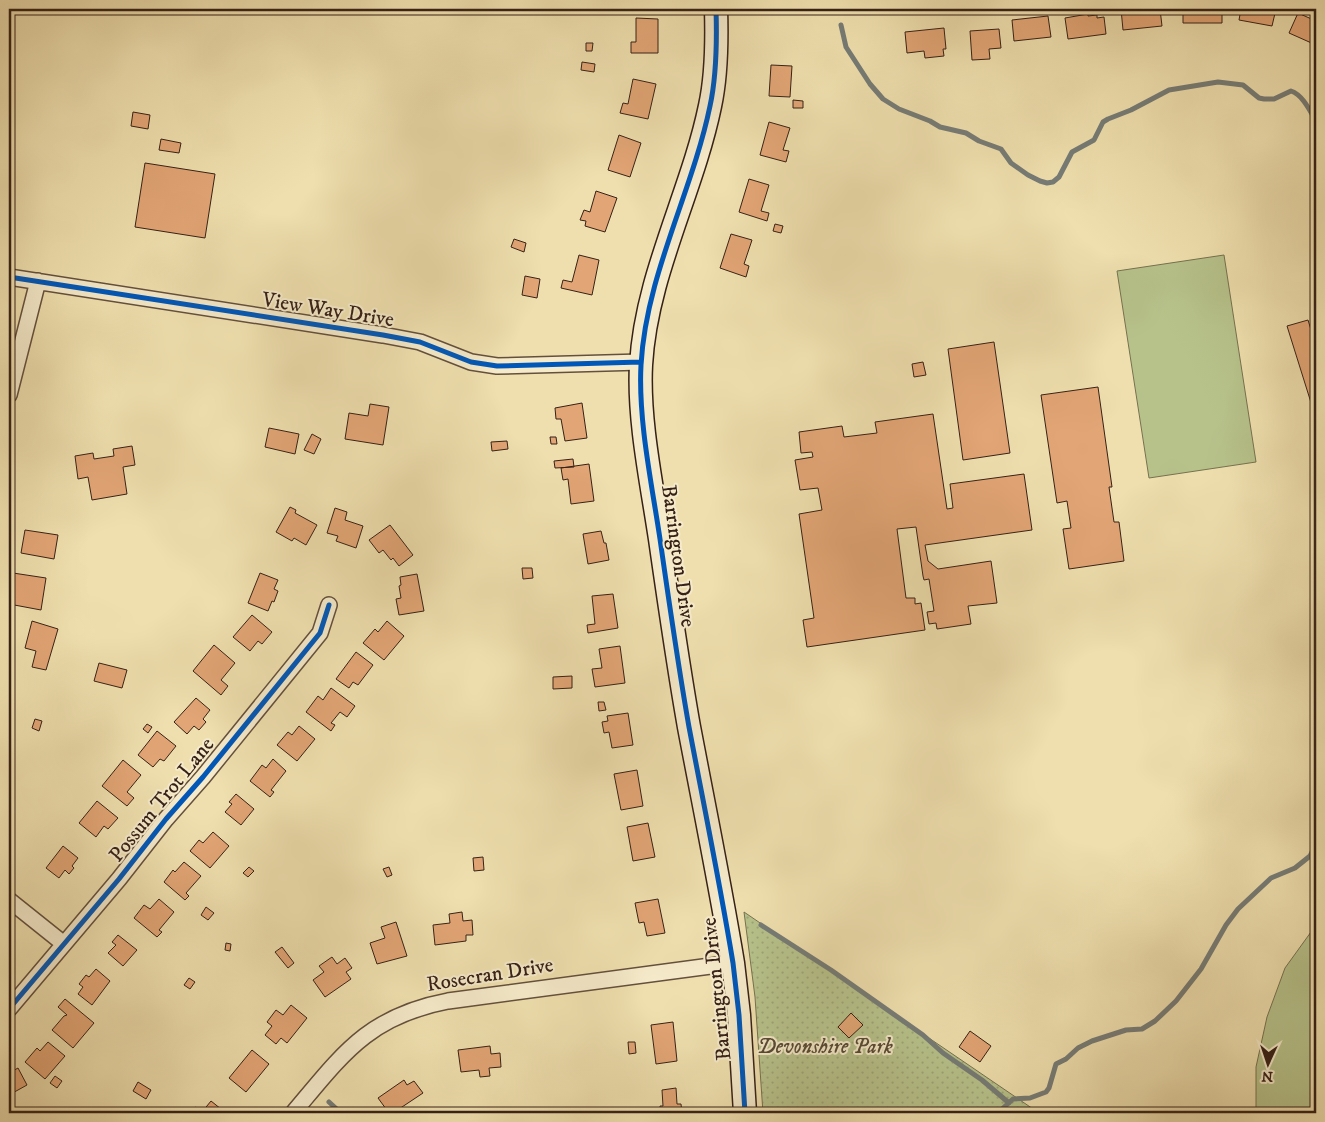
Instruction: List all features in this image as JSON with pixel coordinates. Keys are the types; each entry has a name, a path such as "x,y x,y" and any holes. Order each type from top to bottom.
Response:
{"street":[{"name":"Barrington Drive","path":"716,9 717,46 710,105 698,152 661,264 648,312 641,362 641,399 646,449 671,620 733,963 739,1016 745,1113"},
{"name":"View Way Drive","path":"9,277 383,335 420,342 471,362 497,366 641,362"},
{"path":"9,395 38,281"},
{"name":"Possum Trot Lane","path":"9,1009 320,633 329,605"},
{"path":"9,900 64,944"},
{"name":"Rosecran Drive","path":"293,1113 338,1059 355,1042 372,1029 410,1010 448,1001 733,963"}],"green space":[{"path":"1224,255 1256,462 1149,478 1117,271"},
{"name":"Devonshire Park","path":"744,912 1039,1113 763,1113 755,997"},
{"path":"1316,925 1316,1113 1256,1113 1256,1067 1267,1017 1285,968"}],"building":[{"path":"1121,9 1160,9 1162,26 1123,30"},
{"path":"1183,9 1222,9 1222,23 1183,23"},
{"path":"1241,9 1276,9 1272,26 1239,20"},
{"path":"1298,13 1316,21 1316,45 1289,33"},
{"path":"1088,14 1088,16 1097,15 1097,18 1104,17 1106,34 1068,39 1065,18"},
{"path":"1048,16 1051,37 1014,41 1012,20"},
{"path":"636,18 658,19 658,53 631,53 631,42 636,42"},
{"path":"944,28 946,49 943,49 944,56 925,58 924,51 907,53 905,32"},
{"path":"999,29 1001,48 989,49 990,59 972,60 970,31"},
{"path":"586,43 593,43 592,51 586,51"},
{"path":"582,62 595,64 594,72 581,70"},
{"path":"771,65 792,66 790,97 769,96"},
{"path":"633,79 656,84 648,119 620,113 623,103 628,104"},
{"path":"793,100 803,101 803,108 793,108"},
{"path":"133,112 150,115 148,129 131,126"},
{"path":"769,122 790,128 783,150 789,151 786,162 760,155"},
{"path":"619,135 641,143 630,177 608,170"},
{"path":"161,139 181,143 179,153 159,150"},
{"path":"145,163 215,174 205,238 135,227"},
{"path":"749,179 769,185 761,211 769,213 767,221 739,212"},
{"path":"596,191 617,198 605,232 585,226 586,221 580,220 584,210 590,212"},
{"path":"775,224 783,226 781,233 773,231"},
{"path":"731,234 752,240 744,264 749,266 746,277 720,268"},
{"path":"514,239 526,243 524,252 511,247"},
{"path":"579,255 599,260 592,295 561,288 563,280 572,282"},
{"path":"525,276 540,279 537,298 522,295"},
{"path":"1308,320 1316,346 1316,408 1313,409 1287,326"},
{"path":"994,342 1010,453 963,460 948,349"},
{"path":"923,362 926,375 914,377 912,364"},
{"path":"1098,387 1112,487 1109,487 1114,522 1119,522 1124,561 1069,569 1063,529 1071,528 1067,501 1057,503 1041,395"},
{"path":"582,403 587,438 565,441 561,419 556,419 555,408"},
{"path":"370,404 389,407 383,445 345,439 349,413 368,416"},
{"path":"933,414 947,509 953,508 950,484 1024,474 1032,530 925,545 928,561 938,569 991,561 997,603 968,606 971,624 937,629 936,623 929,624 927,612 934,611 929,579 924,580 923,576 916,527 897,529 906,598 915,598 915,604 921,603 925,630 807,647 803,620 814,618 799,514 822,510 818,488 800,490 795,460 813,457 812,452 801,453 799,432 842,426 844,437 877,433 875,422"},
{"path":"269,428 299,434 295,454 265,447"},
{"path":"312,434 321,439 314,454 304,450"},
{"path":"550,437 556,437 557,444 551,444"},
{"path":"507,441 508,449 492,451 491,442"},
{"path":"132,446 135,465 123,467 127,494 92,500 88,477 78,479 75,456 93,453 94,459 114,456 113,449"},
{"path":"573,459 574,467 555,468 554,461"},
{"path":"589,464 594,501 571,504 568,479 563,480 561,468"},
{"path":"290,507 296,510 295,513 317,525 306,545 294,538 292,541 276,532"},
{"path":"335,508 347,512 345,520 363,526 356,548 336,541 338,536 327,533"},
{"path":"390,525 413,555 399,566 383,550 379,553 369,540"},
{"path":"25,530 58,535 54,559 21,553"},
{"path":"601,531 604,543 606,543 609,560 588,564 583,534"},
{"path":"522,568 532,568 533,578 523,579"},
{"path":"13,573 46,578 41,610 9,604"},
{"path":"260,573 278,580 274,589 278,591 268,611 248,603"},
{"path":"417,574 424,611 399,615 396,599 401,598 400,577"},
{"path":"613,594 618,628 588,633 587,625 595,624 592,596"},
{"path":"252,615 272,632 262,644 258,641 250,651 233,637"},
{"path":"32,621 58,629 46,670 32,667 36,651 25,648"},
{"path":"387,621 404,636 384,660 363,643 375,629 378,632"},
{"path":"214,645 235,663 221,680 228,686 221,695 193,671"},
{"path":"620,646 625,683 595,687 592,669 602,668 599,649"},
{"path":"356,652 373,665 358,685 353,682 349,688 336,679"},
{"path":"99,663 127,670 122,688 94,681"},
{"path":"572,676 572,688 553,689 553,677"},
{"path":"331,688 355,706 347,717 340,712 331,723 335,725 331,731 306,712 318,696 323,700"},
{"path":"196,698 210,710 203,719 206,722 199,730 194,726 187,734 174,722"},
{"path":"598,702 604,702 606,710 599,711"},
{"path":"628,713 633,745 612,748 609,732 604,733 602,722 608,721 607,716"},
{"path":"35,719 42,721 39,731 32,728"},
{"path":"147,724 152,727 148,733 143,729"},
{"path":"299,726 315,739 297,761 277,745 288,732 292,735"},
{"path":"157,731 176,746 164,761 160,759 153,767 138,755"},
{"path":"273,759 286,771 271,790 274,792 270,797 250,781 262,765 266,768"},
{"path":"123,760 141,775 127,792 134,798 127,806 102,786"},
{"path":"637,770 643,806 621,810 614,774"},
{"path":"236,794 254,809 241,825 225,812 232,804 229,802"},
{"path":"97,801 118,818 108,829 104,826 96,837 79,823"},
{"path":"648,823 655,857 633,861 627,827"},
{"path":"213,832 229,846 210,868 190,851 199,840 203,843"},
{"path":"63,846 78,858 69,874 65,870 59,878 46,868"},
{"path":"483,857 484,870 474,871 473,858"},
{"path":"184,862 201,876 186,893 189,896 185,900 164,882 173,870 175,872"},
{"path":"249,867 254,871 248,877 243,873"},
{"path":"389,867 392,875 387,877 383,869"},
{"path":"159,899 174,912 159,930 162,932 157,937 134,918 144,905 150,909"},
{"path":"658,899 665,933 647,936 644,922 639,923 635,903"},
{"path":"206,907 214,913 208,920 201,915"},
{"path":"462,912 463,921 472,920 473,935 466,935 466,941 435,945 433,925 450,923 449,914"},
{"path":"396,922 407,956 377,964 370,943 385,938 381,927"},
{"path":"118,935 137,950 123,966 108,953 116,945 112,942"},
{"path":"226,943 231,944 230,951 225,950"},
{"path":"282,947 294,963 288,968 275,952"},
{"path":"332,957 337,964 345,958 352,968 346,972 351,979 325,997 313,980 324,972 319,966"},
{"path":"96,969 110,981 92,1005 78,994 83,987 79,984 86,975 89,977"},
{"path":"189,978 195,982 190,989 184,985"},
{"path":"65,999 94,1023 73,1048 52,1030 67,1015 58,1007"},
{"path":"291,1005 307,1018 287,1043 281,1038 276,1044 265,1035 272,1026 267,1022 276,1010 283,1015"},
{"path":"851,1013 863,1025 849,1038 838,1027"},
{"path":"673,1022 677,1061 656,1064 651,1025"},
{"path":"970,1031 991,1046 980,1062 959,1047"},
{"path":"48,1042 65,1056 45,1079 25,1062 37,1048 40,1051"},
{"path":"628,1042 635,1042 636,1053 629,1054"},
{"path":"490,1046 491,1054 500,1053 501,1067 489,1068 490,1076 480,1077 479,1070 461,1072 458,1050"},
{"path":"252,1050 269,1064 246,1092 229,1078"},
{"path":"18,1068 27,1085 9,1095 9,1073"},
{"path":"55,1076 62,1081 57,1088 50,1083"},
{"path":"404,1080 407,1085 414,1081 423,1093 393,1113 389,1113 378,1098"},
{"path":"138,1082 151,1090 146,1099 133,1091"},
{"path":"676,1088 677,1104 681,1104 682,1113 660,1113 660,1106 663,1106 662,1090"},
{"path":"211,1101 226,1113 190,1113 195,1107 202,1112"}],"waterway":[{"path":"841,25 846,47 870,84 883,99 899,109 940,127 966,133 979,141 1001,149 1011,163 1028,175 1047,183 1053,182 1059,177 1072,152 1094,140 1103,122 1169,90 1218,82 1243,85 1259,98 1264,99 1274,99 1291,91 1303,100 1316,121"},
{"path":"1316,793 1313,801 1316,808"},
{"path":"989,1113 1001,1110 1013,1099 1030,1098 1046,1092 1056,1064 1066,1059 1078,1048 1092,1041 1126,1030 1142,1029 1155,1021 1176,1001 1201,969 1226,925 1238,909 1271,878 1295,868 1310,856 1316,844"},
{"path":"761,925 831,970 923,1035 943,1053 982,1080 1009,1103"},
{"path":"329,1102 341,1113"}],"cycle path":[{"path":"716,9 716,58 710,106 692,171 651,299 641,365 641,386 646,452 681,680 733,963 739,1015 745,1113"},
{"path":"9,277 383,335 420,342 471,362 497,366 641,362"},
{"path":"9,1009 119,879 166,819 203,777 320,633 329,605"}]}
